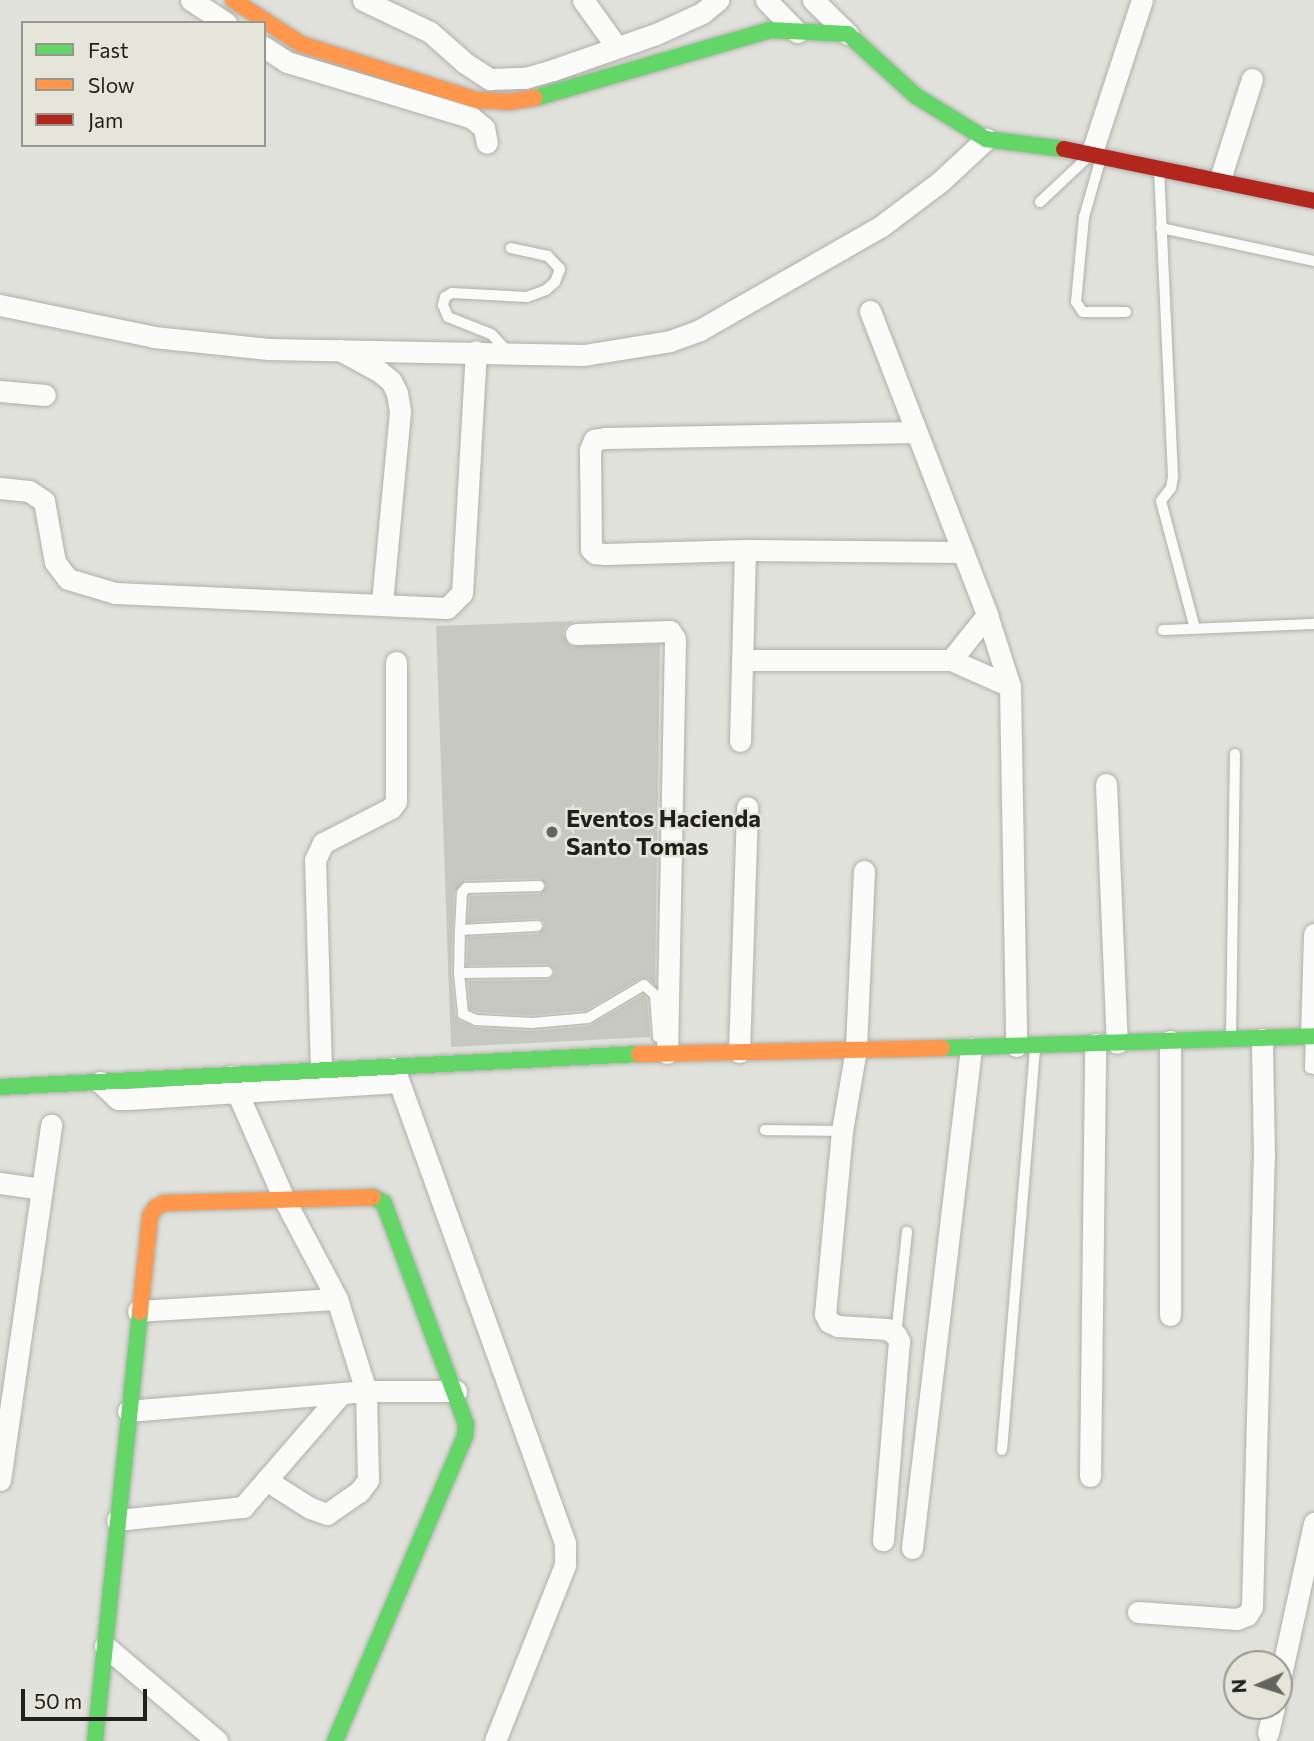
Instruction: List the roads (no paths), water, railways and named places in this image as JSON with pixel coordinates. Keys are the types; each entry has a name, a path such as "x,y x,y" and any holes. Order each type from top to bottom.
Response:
{"street":[{"path":"191,0 223,21"},
{"path":"233,0 265,21"},
{"path":"363,0 430,32 465,63 490,79 526,78 553,71 656,34 702,13 718,0"},
{"path":"583,0 617,46"},
{"path":"766,0 797,32"},
{"path":"813,0 916,96 986,139 1097,153 1314,201"},
{"path":"1097,153 1142,0"},
{"path":"266,21 301,44 475,100 509,102 544,97 771,30 848,34"},
{"path":"266,48 287,62 472,118 484,128 487,143"},
{"path":"1220,179 1252,79"},
{"path":"0,305 154,338 268,349 584,355 670,341 700,330 880,227 941,181 986,139"},
{"path":"870,311 988,615 1010,686 1026,1046"},
{"path":"339,350 380,372 391,381 397,393 400,412 382,603"},
{"path":"0,488 29,491 44,501 55,562 68,579 115,593 447,608 462,593 476,351"},
{"path":"0,391 45,395"},
{"path":"916,432 594,440 590,450 591,549 595,553 745,550 963,551"},
{"path":"740,741 745,550"},
{"path":"951,660 988,615"},
{"path":"576,634 670,631 675,639 663,1053"},
{"path":"743,660 951,660 1010,686"},
{"path":"321,1071 315,860 323,843 391,808 396,801 396,662"},
{"path":"1106,784 1116,1043"},
{"path":"739,1052 747,807"},
{"path":"863,871 856,1049 842,1131 825,1314 829,1322 838,1326 887,1329 896,1335 900,1350 883,1540"},
{"path":"234,1083 396,1075 663,1053 971,1048 1312,1036 1314,934"},
{"path":"1138,1612 1237,1619 1247,1615 1252,1607 1264,1159 1262,1039"},
{"path":"1170,1041 1170,1315"},
{"path":"1090,1476 1095,1044"},
{"path":"912,1548 971,1048"},
{"path":"0,1087 100,1082 118,1099 321,1071 396,1075"},
{"path":"396,1075 565,1543 565,1565 495,1741"},
{"path":"234,1083 284,1199 337,1299 366,1391 368,1480 359,1492 327,1514 310,1508 266,1480"},
{"path":"0,1470 9,1353 51,1125"},
{"path":"0,1183 41,1189"},
{"path":"95,1741 138,1311 150,1217 155,1208 164,1203 366,1196 377,1198 384,1203 467,1424 465,1436 335,1741"},
{"path":"138,1311 337,1299"},
{"path":"128,1411 366,1391 456,1391"},
{"path":"117,1520 243,1507 341,1394"},
{"path":"1286,1650 1314,1522"},
{"path":"105,1646 217,1741"},
{"path":"1268,1732 1271,1720"}],"lane":[{"path":"1040,202 1097,153"},
{"path":"1097,153 1084,217 1076,302 1083,312 1126,312"},
{"path":"1159,167 1173,477 1171,488 1161,501 1195,629"},
{"path":"1161,228 1314,261"},
{"path":"509,353 491,334 448,317 443,305 445,297 452,293 527,297 546,290 555,282 560,269 548,256 511,248"},
{"path":"1163,630 1314,624"},
{"path":"1231,1039 1236,754"},
{"path":"539,886 466,888 462,893 459,973 463,1014 476,1020 532,1023 588,1018 645,985 654,995 663,1053"},
{"path":"460,930 537,926"},
{"path":"459,973 547,972"},
{"path":"1312,1036 1310,1068 1314,1069"},
{"path":"1002,1450 1026,1046"},
{"path":"765,1130 842,1131"},
{"path":"896,1335 907,1232"}],"place":[{"name":"Eventos Hacienda Santo Tomas","path":"552,832"}]}
